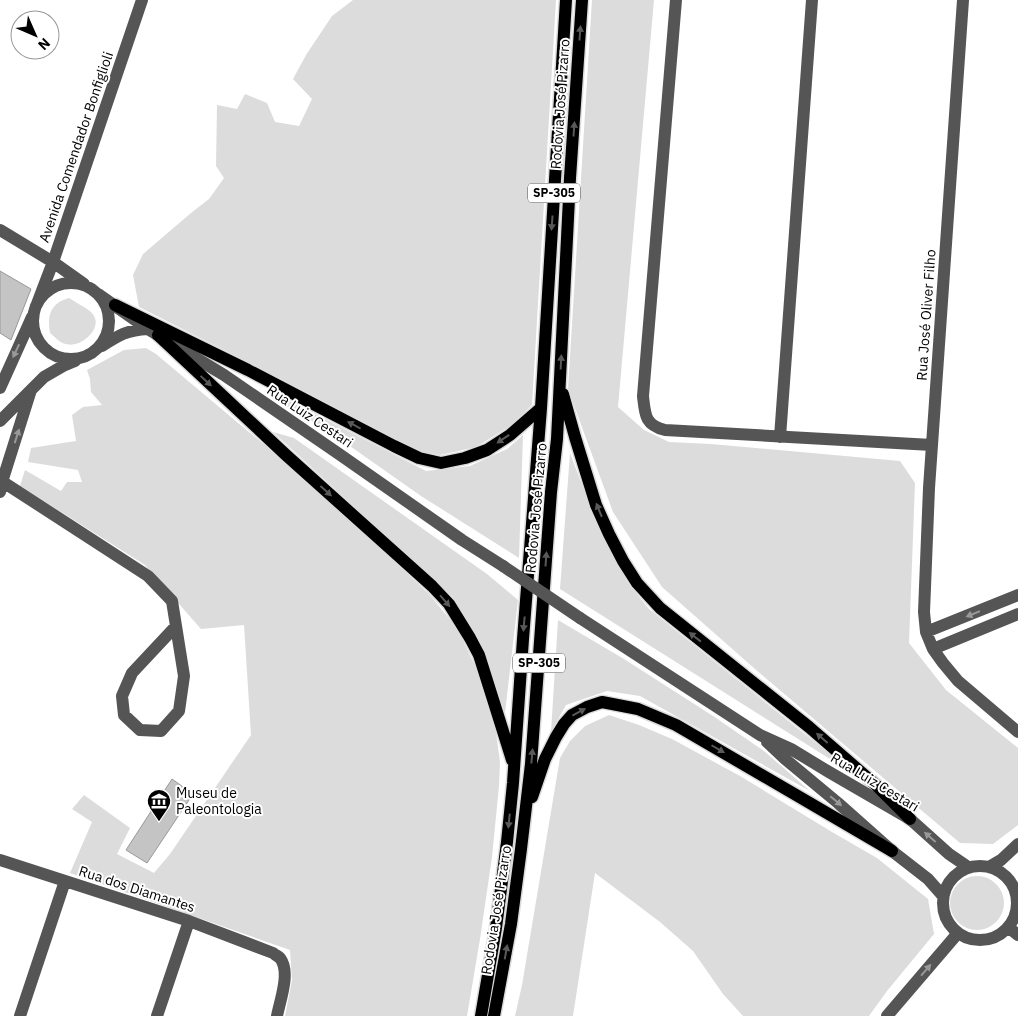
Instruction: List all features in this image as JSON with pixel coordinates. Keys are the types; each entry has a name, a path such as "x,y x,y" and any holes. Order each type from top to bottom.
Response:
{"main road":[{"name":"Rodovia José Pizarro","path":"481,1016 496,928 514,766 541,408 566,0"},
{"name":"Rodovia José Pizarro","path":"494,1016 511,924 532,750 560,384 570,178 582,0"},
{"path":"115,305 248,370 419,458 441,463 465,458 487,450 510,435 541,408"},
{"path":"153,332 432,586 449,604 479,655 514,766"},
{"path":"560,384 596,505 616,548 637,583 660,608 809,727 910,818"},
{"path":"525,815 545,759 564,724 572,715 602,702 638,709 676,725 892,851"}],"street":[{"name":"Avenida Comendador Bonfiglioli","path":"0,388 35,309 53,262 142,0"},
{"path":"676,0 642,396 645,415 652,425 666,430 932,445"},
{"path":"780,437 812,0"},
{"name":"Rua José Oliver Filho","path":"963,0 932,445 924,612 926,632 933,649 943,663 958,681 1018,732"},
{"name":"Rua Luiz Cestari","path":"0,230 53,262 153,332 224,375 446,529 760,735 791,749 910,818 949,854 968,867"},
{"path":"82,358 63,359 52,355 43,348 36,338 33,327 35,309 44,294 54,287 77,283 93,290 104,302 108,312 109,324 102,344 96,350"},
{"path":"0,421 44,377 82,358 120,335 134,330 153,332"},
{"path":"31,390 1,484 148,576 172,600 184,676 179,711 161,731 140,730 124,715 122,696 132,673 176,626"},
{"path":"926,632 1018,595"},
{"path":"933,649 1018,614"},
{"name":"Rua Luiz Cestari","path":"760,735 785,759 892,851 928,879 943,896"},
{"path":"989,866 1001,860 1018,844"},
{"name":"Rua dos Diamantes","path":"0,860 189,922 273,953 280,958 285,970 277,1016"},
{"path":"978,865 989,866 1001,872 1017,888 1013,931 981,940 961,936 946,919 943,908 943,896 946,887 952,878 968,867 978,865"},
{"path":"20,1016 65,882"},
{"path":"157,1016 189,922"},
{"path":"891,1011 958,933"}],"shaded area":[{"path":"353,0 556,0 532,405 510,426 476,447 440,455 419,451 139,307 133,275 143,254 209,199 224,178 216,166 217,105 237,109 245,94 267,103 275,122 299,126 312,99 293,79 306,55 332,16"},
{"path":"592,0 654,0 618,407 644,430 669,442 900,461 915,483 909,643 946,690 1018,748 1018,825 993,844 960,843 755,669 662,587 613,512 568,389"},
{"path":"69,298 90,311 96,324 90,336 72,345 58,340 50,333 49,327 51,311 58,303"},
{"path":"146,348 156,354 274,453 339,510 429,594 457,628 477,670 495,725 500,762 492,857 467,1016 285,1016 292,980 290,950 70,873 92,822 72,809 84,795 130,828 117,854 154,873 170,854 251,735 244,625 201,629 145,565 20,486 25,470 61,491 67,482 82,482 78,470 28,462 31,448 76,441 72,415 83,407 102,405 91,392 87,370 124,350"},
{"path":"272,392 426,471 470,466 507,449 523,435 519,558 421,496 330,432 286,406"},
{"path":"273,432 294,438 487,574 518,600 505,713 479,640 453,597"},
{"path":"570,453 598,527 628,583 649,609 857,776 560,589"},
{"path":"558,620 624,659 713,716 764,751 810,791 640,696 607,691 566,705 551,732"},
{"path":"609,715 672,739 740,776 877,858 928,899 934,934 869,1016 743,1016 723,994 693,951 660,922 595,873 573,1016 515,1016 522,985 560,758 570,741 585,726"},
{"path":"972,876 982,876 992,880 1000,888 1004,903 1000,918 992,926 982,930 972,930 962,926 954,918 950,908 950,898 954,888 962,880"}],"building":[{"path":"0,271 31,289 11,340 0,333"},
{"name":"Museu de Paleontologia","path":"172,779 193,794 147,863 126,850"}],"place":[{"name":"Museu de Paleontologia","path":"159,822"}]}
